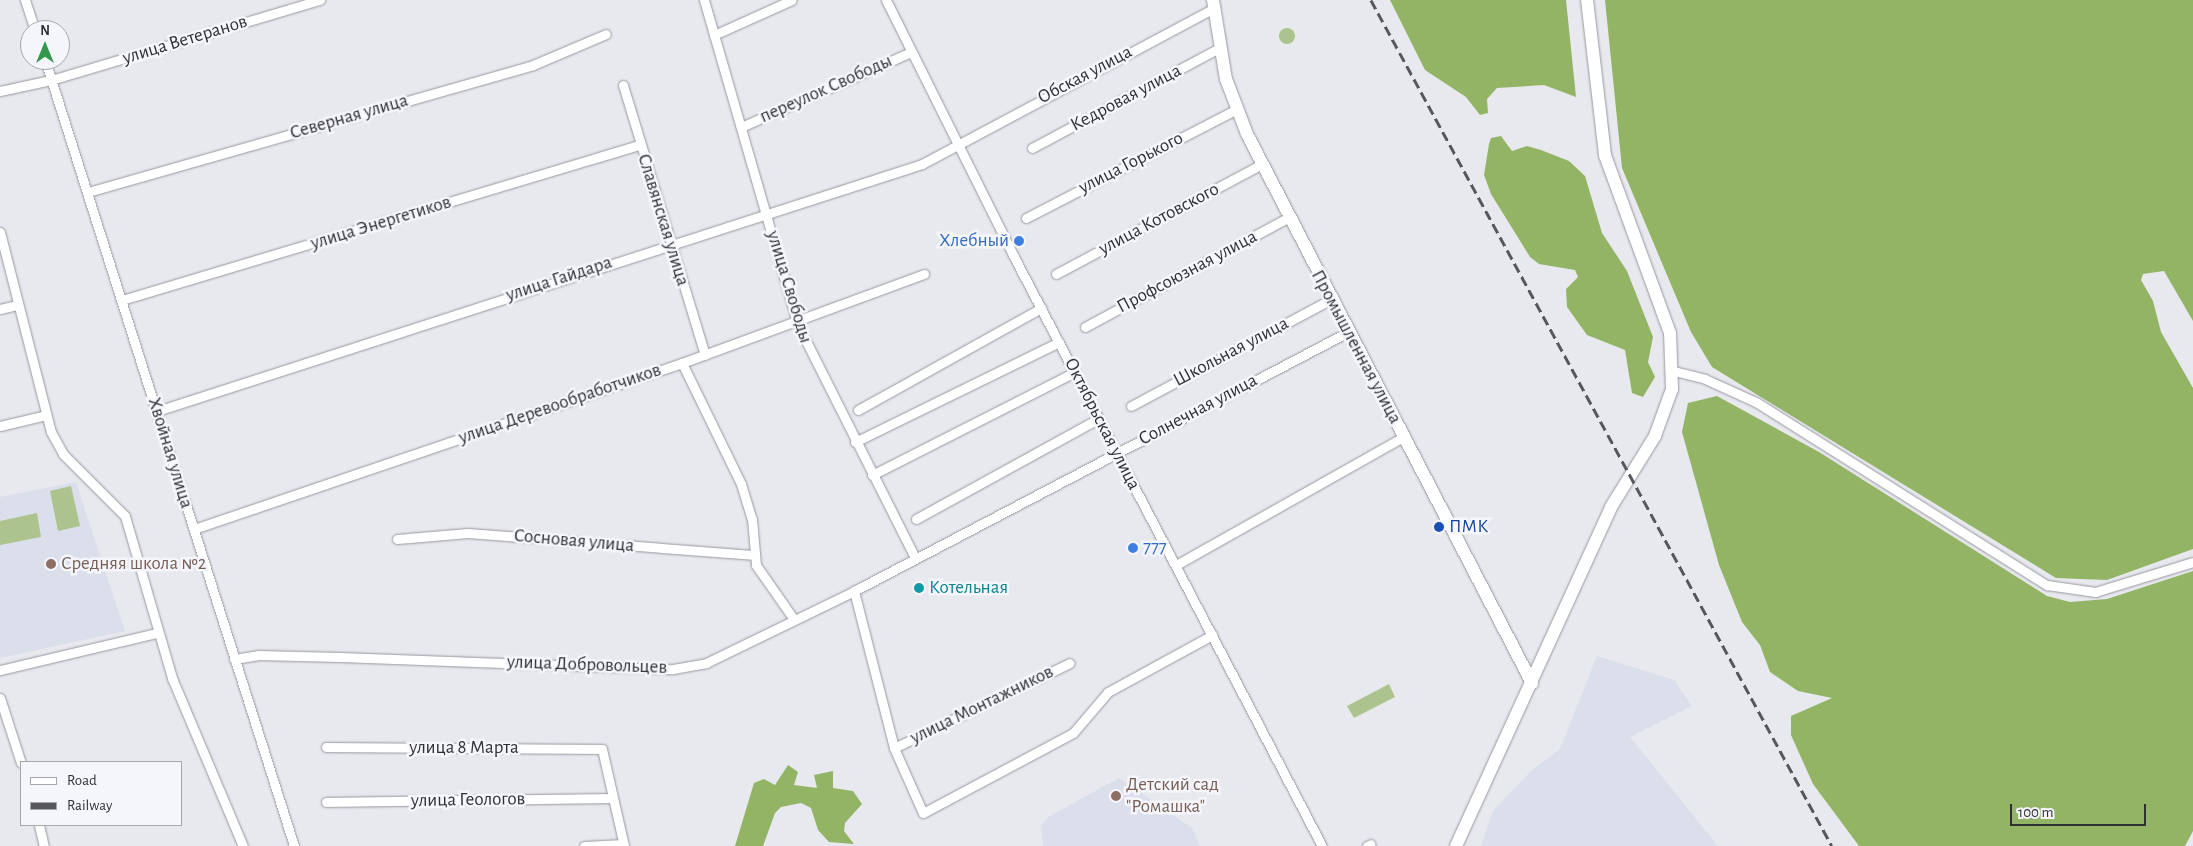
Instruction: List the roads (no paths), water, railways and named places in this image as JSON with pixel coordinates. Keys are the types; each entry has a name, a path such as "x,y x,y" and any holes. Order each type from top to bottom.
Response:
{"main road":[{"path":"1456,846 1612,507 1655,436 1670,400 1674,371 1667,322 1605,155 1587,0"},
{"name":"Промышленная улица","path":"1213,4 1220,48 1237,109 1262,164 1532,683"}],"street":[{"path":"25,0 32,20"},
{"name":"улица Ветеранов","path":"0,91 51,80 320,0"},
{"name":"улица Свободы","path":"704,0 797,323 855,442 915,558"},
{"path":"714,35 792,0"},
{"name":"Октябрьская улица","path":"886,0 1098,419 1322,846"},
{"name":"Обская улица","path":"959,146 1213,4"},
{"name":"Северная улица","path":"88,192 533,64 606,34"},
{"name":"Кедровая улица","path":"1032,148 1220,48"},
{"name":"переулок Свободы","path":"741,127 912,52"},
{"name":"Хвойная улица","path":"48,70 294,846"},
{"name":"Славянская улица","path":"623,85 705,355"},
{"name":"улица Горького","path":"1026,218 1237,109"},
{"name":"улица Энергетиков","path":"122,300 640,145"},
{"name":"улица Гайдара","path":"157,411 670,242 922,164 959,146"},
{"name":"улица Котовского","path":"1056,274 1262,164"},
{"name":"Профсоюзная улица","path":"1086,327 1289,217"},
{"path":"0,235 46,414 63,454 125,516 157,633 188,721 243,846"},
{"name":"улица Деревообработчиков","path":"194,529 797,323 924,274"},
{"name":"Школьная улица","path":"1131,406 1331,299"},
{"path":"0,309 18,305"},
{"path":"858,410 1041,308"},
{"name":"Солнечная улица","path":"915,558 1348,332"},
{"path":"855,442 1059,342"},
{"path":"682,363 734,466 752,519 752,555 768,586 793,618"},
{"path":"1674,371 1713,382 1764,407 2047,585 2095,592 2193,562"},
{"path":"872,475 1075,372"},
{"path":"0,426 46,414"},
{"path":"916,518 1098,419"},
{"path":"1176,565 1403,437"},
{"name":"Сосновая улица","path":"397,540 468,533 752,555"},
{"name":"улица Добровольцев","path":"234,660 258,655 673,669 706,662 793,618 854,591 915,558"},
{"name":"улица Монтажников","path":"854,591 894,748 923,812 1072,733 1108,692 1212,635"},
{"path":"0,670 157,633"},
{"name":"улица Монтажников","path":"894,748 1070,663"},
{"path":"0,698 20,761"},
{"name":"улица 8 Марта","path":"326,748 602,749 609,798"},
{"path":"584,846 624,845 609,798"},
{"name":"улица Геологов","path":"326,802 609,798"},
{"path":"39,826 44,846"}],"railway":[{"path":"1371,0 1832,846"}],"place":[{"name":"Хлебный","path":"1019,241"},
{"name":"ПМК","path":"1439,527"},
{"name":"777","path":"1133,548"},
{"name":"Средняя школа №2","path":"51,564"},
{"name":"Котельная","path":"919,588"},
{"name":"Детский сад \"Ромашка\"","path":"1116,796"}]}
